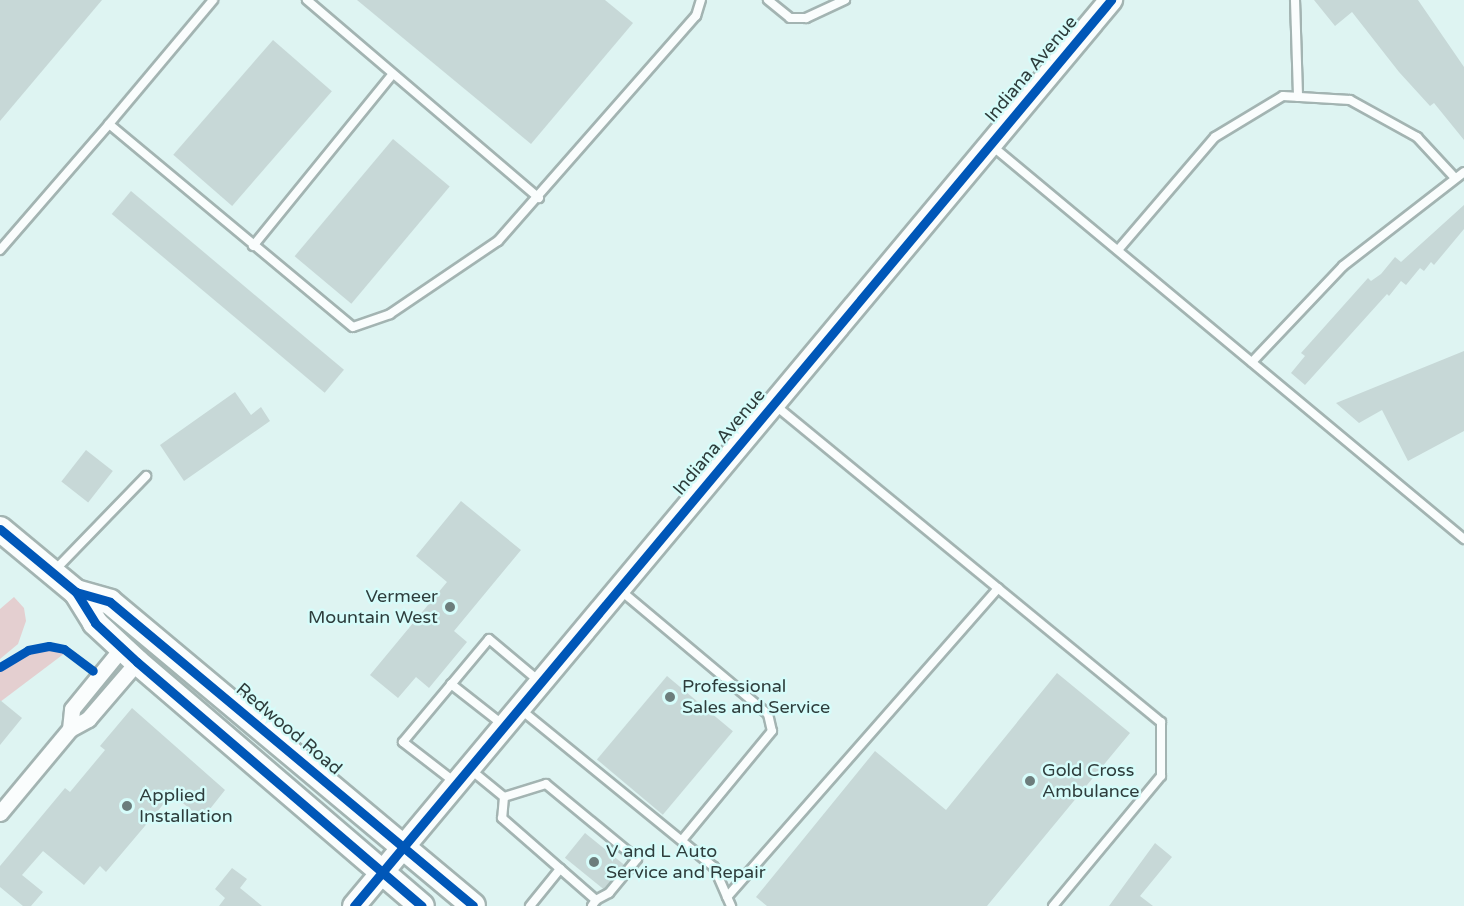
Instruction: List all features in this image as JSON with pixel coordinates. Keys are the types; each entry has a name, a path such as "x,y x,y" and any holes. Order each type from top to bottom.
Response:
{"main road":[{"name":"Redwood Road","path":"0,529 76,592 94,623 422,906"},
{"name":"Redwood Road","path":"76,592 110,602 473,906"}],"street":[{"name":"Indiana Avenue","path":"354,906 1111,0"},
{"path":"0,813 70,729 72,710 130,655"}],"lane":[{"path":"0,250 213,0"},
{"path":"307,0 392,75 539,198"},
{"path":"109,124 353,327 390,314 498,241 539,198 696,16 701,0"},
{"path":"768,0 790,18 806,18 845,0"},
{"path":"1295,0 1298,97"},
{"path":"253,246 392,75"},
{"path":"1118,250 1215,137 1283,96 1350,100 1417,137 1455,178"},
{"path":"990,144 1464,539"},
{"path":"1252,363 1343,266 1464,172"},
{"path":"773,403 1161,722 1161,776 1053,906"},
{"path":"52,573 146,476"},
{"path":"728,897 998,588"},
{"path":"619,589 768,714 772,731 682,840"},
{"path":"504,797 502,818 560,869 594,903 609,893 637,859 546,784 504,797 403,742 489,639 541,683"},
{"path":"451,684 505,727"},
{"path":"519,709 714,867 731,906"},
{"path":"530,906 560,869"}],"shaded area":[{"path":"14,597 24,608 26,621 18,644 0,659 0,609"},
{"path":"52,649 65,653 0,702 0,671 20,657"}],"building":[{"path":"0,0 102,0 0,121"},
{"path":"357,0 605,0 633,23 531,144"},
{"path":"1314,0 1418,0 1464,67 1464,140 1434,103 1430,106 1399,72 1352,12 1335,26"},
{"path":"273,40 332,91 232,206 173,155"},
{"path":"393,139 450,187 351,304 295,256"},
{"path":"131,191 344,370 325,393 112,214"},
{"path":"1464,205 1464,229 1434,265 1431,262 1424,271 1420,268 1406,285 1401,281 1389,296 1387,294 1305,385 1291,373 1305,356 1301,353 1368,278 1371,281 1381,274 1395,257 1401,262"},
{"path":"1464,351 1464,431 1408,461 1382,410 1359,423 1336,403"},
{"path":"235,392 251,415 261,407 270,421 184,481 160,445"},
{"path":"86,450 113,471 88,502 61,482"},
{"name":"Vermeer Mountain West","path":"461,501 521,550 454,631 467,642 429,688 416,677 398,698 370,675 447,582 416,556"},
{"name":"Gold Cross Ambulance","path":"1057,673 1130,733 987,906 767,906 756,897 875,751 946,810"},
{"path":"667,676 733,731 663,815 597,759"},
{"path":"0,700 22,718 0,745"},
{"name":"Applied Installation","path":"132,708 225,790 202,819 172,794 106,872 100,866 84,885 43,851 22,875 43,892 31,906 23,906 0,887 0,866 65,788 70,792 105,750 100,746"},
{"name":"V and L Auto Service and Repair","path":"585,833 624,864 604,889 565,858"},
{"path":"1155,843 1172,857 1140,896 1153,906 1109,906"},
{"path":"232,868 247,879 240,888 262,906 219,906 225,898 215,889"}],"cycle path":[{"path":"354,906 1111,0"},
{"path":"0,529 76,592 95,623 137,662 422,906"},
{"path":"76,592 110,602 473,906"},
{"path":"0,667 28,650 49,646 64,649 93,671"}],"place":[{"name":"Vermeer Mountain West","path":"450,607"},
{"name":"Professional Sales and Service","path":"670,697"},
{"name":"Gold Cross Ambulance","path":"1030,781"},
{"name":"Applied Installation","path":"127,806"},
{"name":"V and L Auto Service and Repair","path":"594,862"}]}
